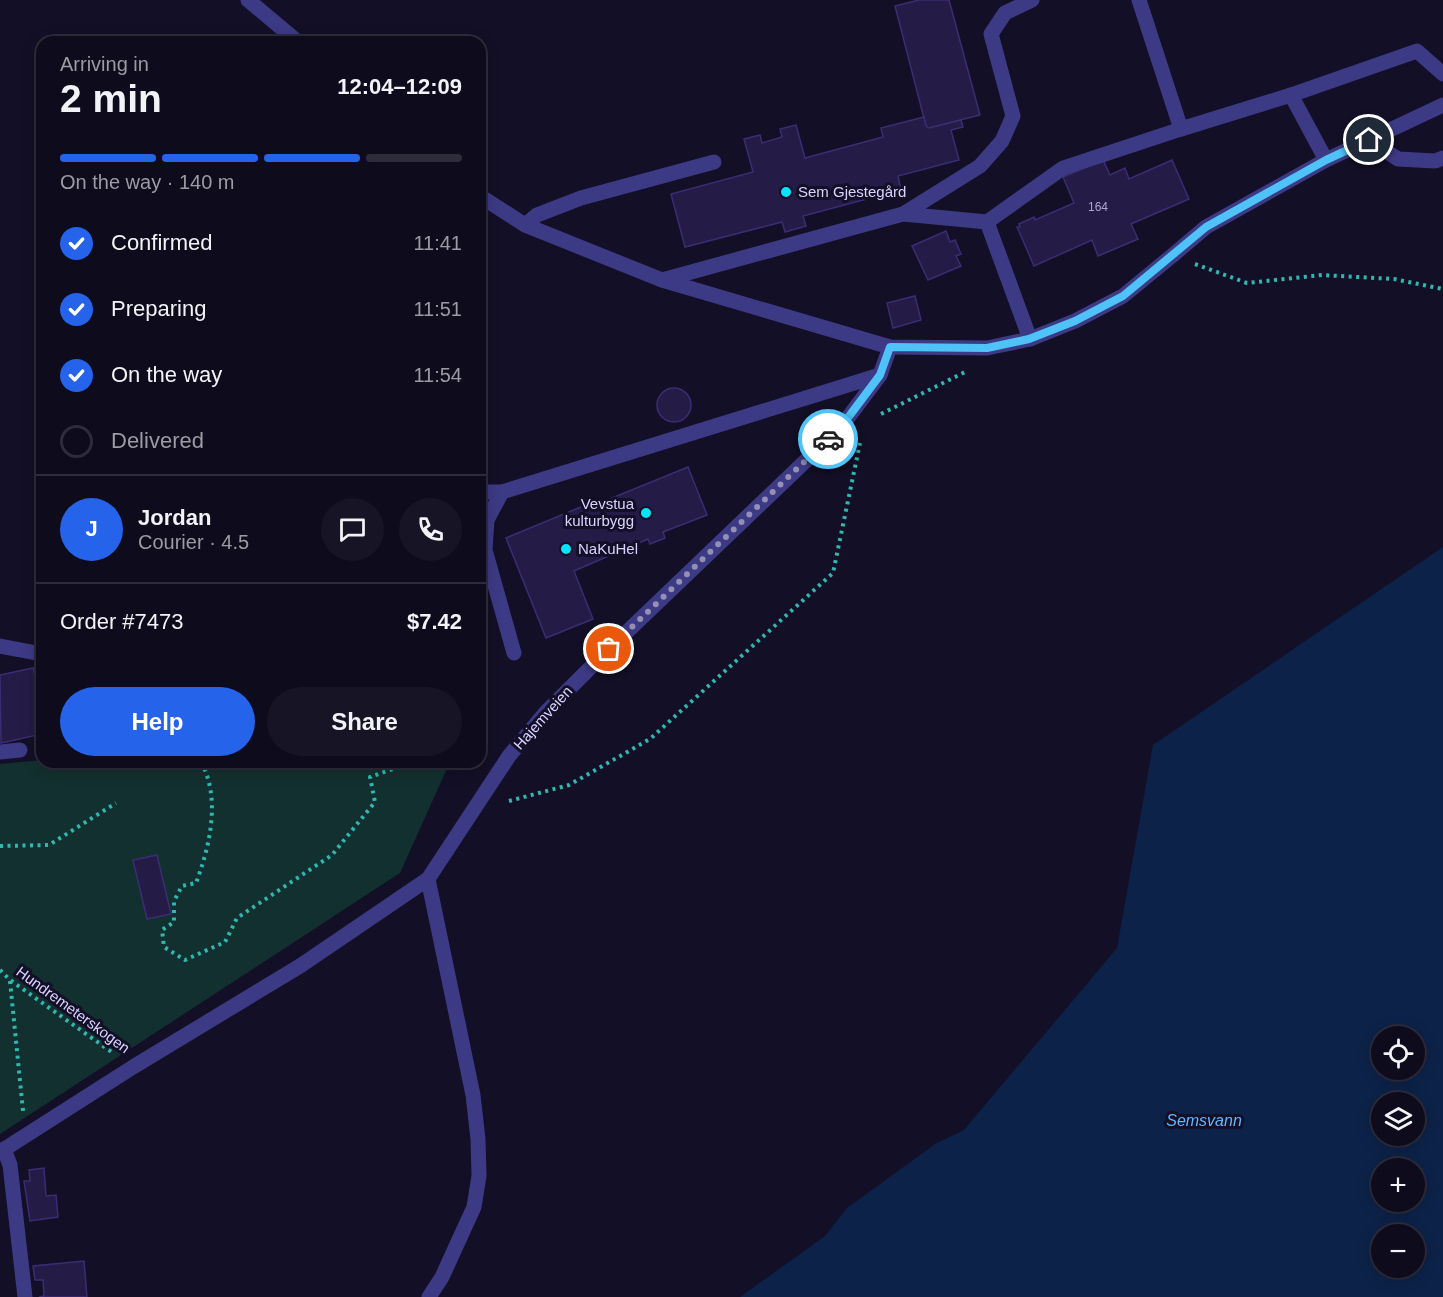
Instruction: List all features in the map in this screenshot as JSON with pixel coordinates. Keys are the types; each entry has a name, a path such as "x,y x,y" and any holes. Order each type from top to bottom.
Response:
{"street":[{"path":"248,0 291,36"},
{"path":"662,280 903,214 980,166 1002,141 1013,116 991,34 1005,14 1032,0"},
{"path":"1139,0 1181,129"},
{"path":"903,214 987,222 1063,168 1291,95 1417,51 1443,74"},
{"path":"1291,95 1326,160"},
{"path":"486,200 525,225 662,280 890,347 987,348 1029,339 1075,321 1123,296 1206,227 1326,160 1443,105"},
{"path":"1369,140 1398,159 1436,161 1443,158"},
{"path":"525,225 537,215 581,198 714,162"},
{"path":"987,222 1029,339"},
{"name":"Hajemveien","path":"428,879 509,756 546,712 841,427 880,375 890,347"},
{"path":"486,492 502,492 880,375"},
{"path":"486,535 487,520 502,492"},
{"path":"486,554 514,653"},
{"path":"0,646 36,653"},
{"path":"0,752 20,750"},
{"path":"26,1297 10,1165 2,1151 133,1067 300,966 428,879 473,1095 479,1176 474,1207 442,1276 429,1297"}],"path":[{"path":"1173,255 1247,283 1322,275 1394,279 1443,289"},
{"path":"874,418 967,371"},
{"path":"473,810 569,785 650,739 833,573 861,435"},
{"path":"204,768 209,776 212,814 205,859 196,883 182,886 174,902 174,922 162,930 164,947 185,960 225,942 237,918 332,855 375,802 370,777 396,768"},
{"path":"0,846 49,844 116,803"},
{"name":"Hundremeterskogen","path":"0,970 10,980 133,1067"},
{"path":"10,980 26,1136"}],"green space":[{"path":"36,761 36,768 447,768 400,873 0,1134 0,764"}],"water":[{"name":"Semsvann","path":"1443,547 1443,1297 740,1297 825,1236 847,1208 935,1144 964,1130 1117,948 1153,745"}],"building":[{"path":"919,0 949,0 980,115 929,128 926,126 895,6"},
{"path":"924,117 926,126 929,128 961,120 963,127 951,130 959,160 898,176 901,190 803,216 806,226 785,232 782,222 685,247 671,194 753,172 744,139 760,135 762,143 782,137 780,129 796,125 805,158 883,137 881,128"},
{"path":"1103,160 1110,175 1125,168 1129,179 1172,160 1189,199 1131,224 1138,239 1098,256 1092,240 1034,266 1017,227 1034,217 1035,220 1074,203 1063,177"},
{"path":"946,231 950,242 955,240 961,254 956,256 961,266 928,280 912,246"},
{"path":"915,296 921,320 893,328 887,303"},
{"path":"674,388 686,393 691,405 686,417 674,422 662,417 657,405 662,393"},
{"name":"NaKuHel","path":"688,467 707,515 663,532 665,538 650,544 648,539 574,571 593,619 546,638 506,538 588,504 590,507"},
{"path":"33,668 36,681 36,735 1,743 0,675"},
{"path":"157,855 171,914 147,919 133,860"},
{"path":"44,1168 46,1196 56,1195 58,1217 30,1221 24,1181 30,1181 29,1170"},
{"path":"84,1261 87,1297 39,1297 44,1296 43,1280 35,1280 33,1266"}],"way so far":[{"path":"609,649 828,439"}],"place":[{"name":"Sem Gjestegård","path":"786,192"},
{"name":"Vevstua kulturbygg","path":"646,513"},
{"name":"NaKuHel","path":"566,549"}],"route":[{"path":"828,439 841,427 880,375 890,347 987,348 1029,339 1075,321 1123,296 1206,227 1326,160 1369,140"}]}
